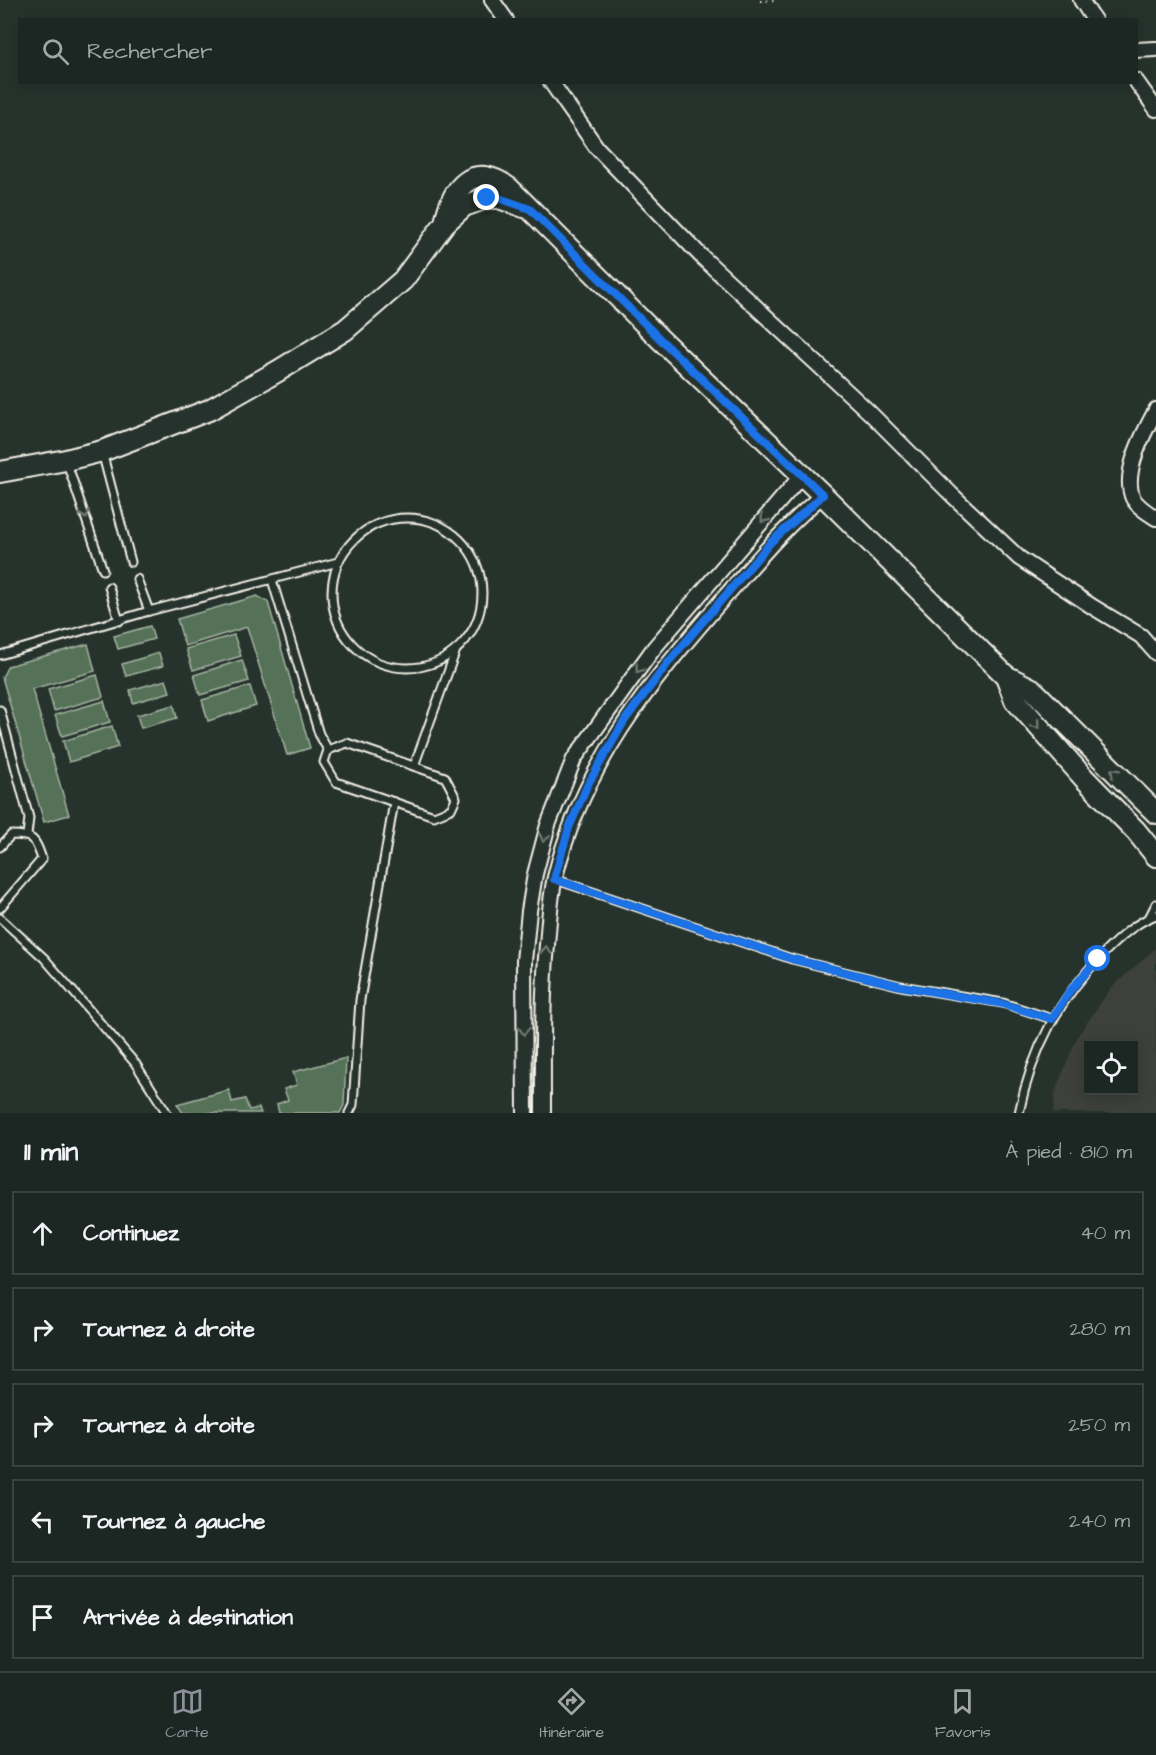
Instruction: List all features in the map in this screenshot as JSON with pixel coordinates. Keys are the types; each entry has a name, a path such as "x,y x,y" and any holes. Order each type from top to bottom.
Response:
{"main road":[{"path":"0,472 102,451 209,410 278,371 345,330 403,280 445,223 449,204 456,191 466,182 479,178 500,181 1006,676 1032,688 1156,813"},
{"path":"1006,676 1015,700 1084,778 1136,831 1156,856"}],"street":[{"path":"492,0 505,18"},
{"path":"1081,0 1093,18"},
{"path":"1138,50 1156,49"},
{"path":"1138,82 1156,109"},
{"path":"551,84 597,148 694,249 869,412 959,502 1019,558 1141,636 1156,653"},
{"path":"1156,410 1130,467 1132,496 1146,512 1156,518"},
{"path":"525,1113 524,961 529,911 535,874 548,825 574,759 654,648 802,475"},
{"path":"543,1113 543,1010 548,924 554,879 569,828 587,786 625,720 671,659 771,542 823,495"}],"lane":[{"path":"102,451 131,562"},
{"path":"66,460 103,570"},
{"path":"419,519 444,528 457,538 474,560 482,588 481,608 476,624 456,650 443,659 412,668 396,668 380,663 367,657 352,645 336,618 332,604 332,588 338,562 345,550 359,536 384,522 419,519"},
{"path":"0,656 149,611 338,562"},
{"path":"137,579 149,611"},
{"path":"272,580 319,734 328,750 324,762 336,782 434,816 451,809 456,798 446,777 347,743 328,750"},
{"path":"109,587 119,621"},
{"path":"414,766 456,650"},
{"path":"0,710 29,818 27,835"},
{"path":"350,1113 353,1106 360,999 394,802"},
{"path":"0,847 11,835 27,835 36,842 42,859 0,908"},
{"path":"554,879 792,959 901,986 1003,1004 1052,1019"},
{"path":"1019,1113 1040,1046 1052,1019 1069,992 1098,959 1127,932 1152,917 1156,904"},
{"path":"0,918 44,958 135,1063 167,1113"}],"path":[{"path":"760,1 778,0"}],"shaded area":[{"path":"1156,948 1156,1113 1053,1113 1055,1092 1077,1037 1111,988"}],"green space":[{"path":"257,596 268,602 310,748 287,755 247,627 185,646 177,619"},
{"path":"150,626 154,639 118,649 114,636"},
{"path":"234,635 241,656 193,670 186,649"},
{"path":"88,644 95,671 32,689 69,815 44,822 2,677 8,666"},
{"path":"159,653 163,666 126,676 122,664"},
{"path":"242,660 249,681 200,695 194,675"},
{"path":"97,675 103,697 54,711 48,689"},
{"path":"166,680 170,692 133,703 130,690"},
{"path":"250,686 256,706 208,721 202,700"},
{"path":"104,701 110,722 62,736 55,715"},
{"path":"174,705 177,718 141,728 137,715"},
{"path":"112,726 118,747 69,762 63,741"},
{"path":"346,1058 344,1105 340,1113 279,1113 277,1104 288,1100 284,1089 297,1085 293,1072"},
{"path":"229,1090 232,1102 245,1099 249,1110 259,1108 261,1113 183,1113 177,1104"}],"route":[{"path":"487,198 499,198 530,209 660,339 823,495 771,542 671,659 625,720 587,786 569,828 554,879 792,959 901,986 1003,1004 1052,1019 1069,992 1098,959"}]}
